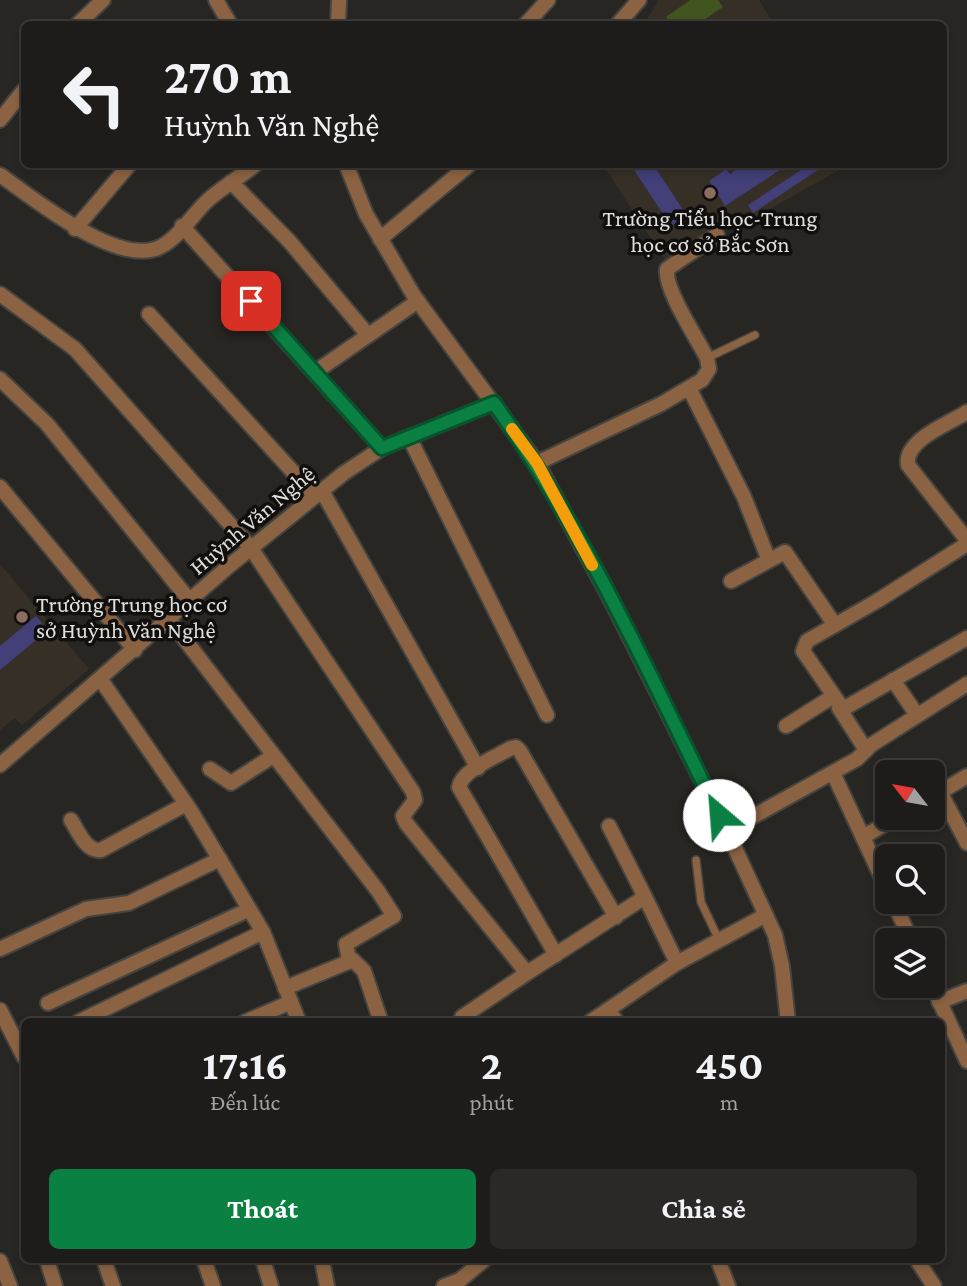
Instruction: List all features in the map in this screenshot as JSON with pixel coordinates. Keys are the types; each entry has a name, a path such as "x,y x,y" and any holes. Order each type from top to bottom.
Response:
{"street":[{"path":"81,21 103,0"},
{"path":"216,0 228,21"},
{"path":"338,21 340,0"},
{"path":"529,21 548,0"},
{"path":"621,21 639,0"},
{"path":"0,120 21,94"},
{"path":"75,229 127,168"},
{"path":"0,175 75,229 95,239 142,250 163,246 247,168"},
{"path":"348,168 366,214 380,239 418,300 537,463 612,602 766,915 782,966 788,1018"},
{"path":"380,239 465,168"},
{"path":"231,182 290,242 368,335"},
{"path":"183,226 382,448"},
{"path":"537,463 702,380 709,369 707,358 666,273 667,269 717,235"},
{"path":"0,293 75,349 251,548 412,792 415,800 403,816 406,823 527,973"},
{"path":"315,372 418,300"},
{"path":"149,314 319,493 478,768"},
{"path":"0,379 47,424 190,601"},
{"path":"689,388 744,498 768,558"},
{"name":"Huỳnh Văn Nghệ","path":"0,765 251,548 319,493 382,448 494,403"},
{"path":"866,750 803,651 807,641 967,542 908,466 906,456 912,446 967,412"},
{"path":"409,437 547,715"},
{"path":"0,486 135,650"},
{"path":"731,581 768,558 785,552 835,625"},
{"path":"169,619 378,891 394,916 345,944 349,960"},
{"path":"836,703 843,709 967,638"},
{"path":"101,680 186,804 262,932 297,1018"},
{"path":"893,680 917,715"},
{"path":"727,831 858,759 866,750 967,684"},
{"path":"786,726 836,703"},
{"path":"556,955 459,788 462,779 478,768 511,748 516,747 520,751 616,917"},
{"path":"210,769 231,782 273,756"},
{"path":"833,773 875,863"},
{"path":"945,789 967,776"},
{"path":"71,820 88,846 95,851 186,804"},
{"path":"945,807 967,843"},
{"path":"609,826 677,962"},
{"path":"863,837 875,830"},
{"path":"0,949 86,909 129,903 219,859"},
{"path":"462,1017 645,897"},
{"path":"48,1003 248,910"},
{"path":"596,1018 677,962 766,915"},
{"path":"86,1018 262,932"},
{"path":"285,988 349,960 360,963 380,1018"},
{"path":"939,1002 967,991"},
{"path":"937,998 967,1061"},
{"path":"254,1018 291,1002"},
{"path":"0,1010 21,1048"},
{"path":"608,1010 614,1018"},
{"path":"0,1261 10,1286"},
{"path":"48,1263 55,1286"},
{"path":"105,1263 113,1286"},
{"path":"205,1263 212,1286"},
{"path":"264,1263 271,1286"},
{"path":"323,1263 327,1286"},
{"path":"719,1263 729,1286"},
{"path":"920,1263 934,1286"},
{"path":"444,1286 460,1280 469,1265"}],"lane":[{"path":"707,358 755,335"},
{"path":"696,860 701,902 719,940"}],"shaded area":[{"path":"659,0 759,0 772,21 646,21"},
{"name":"Trường Tiểu học-Trung học cơ sở Bắc Sơn","path":"605,168 843,168 738,227 726,222 666,262"},
{"name":"Trường Trung học cơ sở Huỳnh Văn Nghệ","path":"0,564 89,669 22,725 15,718 0,730"}],"green space":[{"path":"690,0 718,0 723,7 702,21 669,21 666,17"}],"building":[{"path":"633,168 656,168 687,216 671,226"},
{"path":"738,168 783,168 725,206 709,181 726,169 730,174"},
{"path":"804,168 821,168 753,213 748,205"},
{"path":"36,616 48,630 0,670 0,646"}],"slow traffic":[{"path":"512,429 537,463 592,565"}],"place":[{"name":"Trường Tiểu học-Trung học cơ sở Bắc Sơn","path":"710,193"},
{"name":"Trường Trung học cơ sở Huỳnh Văn Nghệ","path":"22,617"}],"route":[{"path":"251,301 382,448 494,403 537,463 612,602 719,815"}]}
